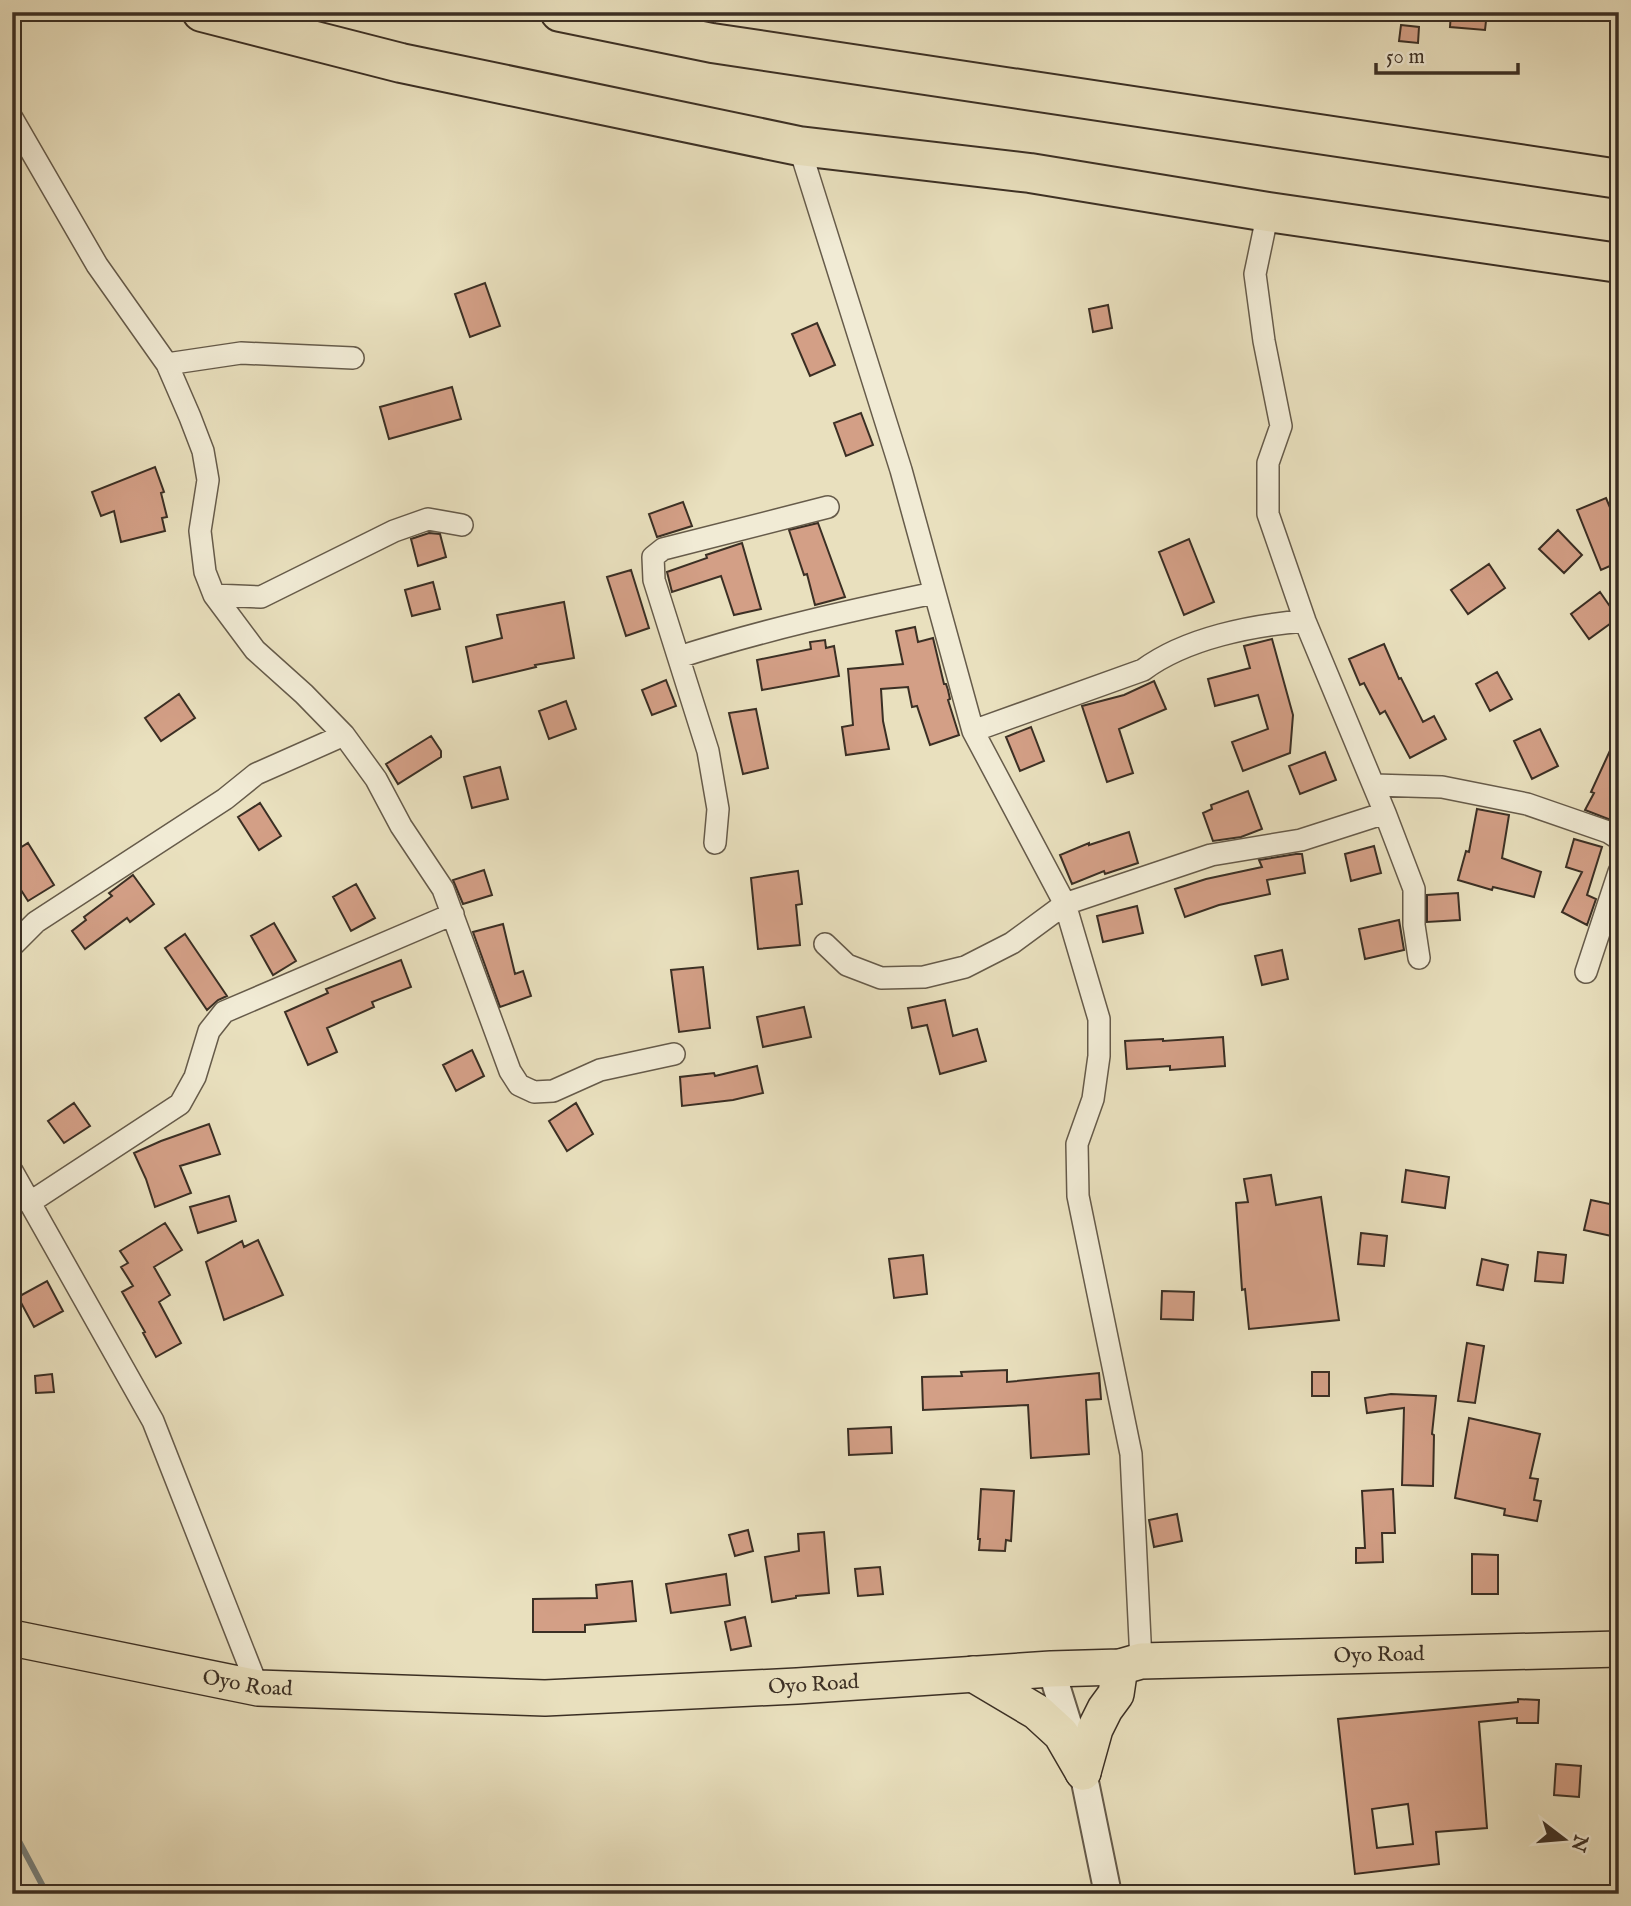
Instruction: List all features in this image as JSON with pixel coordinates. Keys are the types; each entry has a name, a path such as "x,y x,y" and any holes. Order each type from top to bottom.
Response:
{"highway":[{"path":"202,12 401,63 799,146 1030,173 1268,212 1619,262"},
{"path":"560,12 712,43 1619,179"},
{"name":"Oyo Road","path":"12,1638 258,1688 545,1698 797,1686 1131,1664 1619,1649"},
{"path":"1083,1772 1095,1729 1131,1664"},
{"path":"972,1674 1037,1712 1061,1734 1083,1772"}],"street":[{"path":"15,132 97,265 167,364 204,451 208,480 200,531 205,572 214,595 255,650 304,694 344,736 376,779 401,826 443,889 510,1071 519,1085 534,1091 553,1091 600,1070 674,1054"},
{"path":"799,146 901,470 973,731 1065,904 1099,1019 1099,1056 1093,1099 1077,1144 1078,1196 1131,1454 1131,1664"},
{"path":"1268,212 1255,274 1264,341 1281,426 1268,463 1268,514 1305,621 1374,785 1413,889 1414,925 1419,958"},
{"path":"167,364 241,353 353,358"},
{"path":"715,843 718,809 708,751 654,580 653,556 663,548 828,507"},
{"path":"214,595 261,597 394,531 428,519 462,525"},
{"path":"679,657 817,617 934,593"},
{"path":"973,731 1143,670 1162,656 1201,642 1264,624 1305,621"},
{"path":"12,946 36,922 225,799 256,774 344,736"},
{"path":"1374,785 1442,787 1527,804 1608,832 1619,839"},
{"path":"825,944 847,965 880,978 924,977 965,967 1012,943 1065,904 1211,855 1301,840 1385,813"},
{"path":"1586,972 1619,872"},
{"path":"29,1203 180,1104 195,1077 209,1031 224,1012 453,914"},
{"path":"12,1171 153,1421 258,1688"},
{"path":"1051,1669 1083,1772 1108,1894"}],"building":[{"path":"1451,12 1487,12 1485,30 1450,27"},
{"path":"1401,25 1419,27 1418,43 1399,41"},
{"path":"485,283 500,326 470,337 455,294"},
{"path":"1108,305 1112,328 1093,332 1089,309"},
{"path":"817,323 835,365 810,376 792,334"},
{"path":"452,387 461,419 389,439 380,407"},
{"path":"861,413 873,445 846,456 834,423"},
{"path":"155,467 164,492 161,493 167,517 162,518 165,531 121,542 114,511 101,516 92,492"},
{"path":"1606,498 1619,529 1619,562 1601,570 1577,510"},
{"path":"683,502 692,526 657,537 649,514"},
{"path":"818,523 845,597 815,605 807,574 804,575 789,530"},
{"path":"1558,530 1582,555 1564,573 1539,549"},
{"path":"429,533 440,534 446,557 418,566 411,539"},
{"path":"1189,539 1214,602 1184,615 1159,552"},
{"path":"742,543 761,609 734,615 721,576 672,592 667,572"},
{"path":"1489,564 1505,588 1468,614 1451,590"},
{"path":"631,570 649,628 626,636 607,577"},
{"path":"433,582 440,609 412,616 405,590"},
{"path":"1600,592 1618,618 1589,639 1571,614"},
{"path":"564,602 574,658 535,665 536,667 473,682 466,647 502,638 497,615"},
{"path":"915,627 918,642 933,638 959,735 930,745 917,706 912,707 908,687 881,689 883,721 889,749 846,755 842,727 853,725 848,669 903,664 896,631"},
{"path":"1272,639 1293,715 1290,753 1243,771 1232,742 1268,729 1258,695 1215,706 1208,679 1250,668 1244,646"},
{"path":"825,640 826,648 834,646 839,676 762,690 757,660 811,649 810,642"},
{"path":"1384,644 1399,679 1401,678 1423,722 1434,716 1446,739 1410,758 1385,711 1380,714 1364,683 1360,685 1349,659"},
{"path":"1497,672 1512,699 1490,711 1476,684"},
{"path":"666,680 676,706 652,715 642,690"},
{"path":"1154,681 1166,709 1119,729 1133,773 1107,782 1082,706 1124,695"},
{"path":"179,694 195,718 161,741 145,718"},
{"path":"566,701 576,729 549,739 539,711"},
{"path":"756,709 768,768 743,774 729,713"},
{"path":"1031,727 1044,761 1020,771 1006,737"},
{"path":"1540,729 1558,766 1532,779 1514,741"},
{"path":"1619,731 1619,817 1616,822 1585,810"},
{"path":"431,736 441,751 441,757 398,784 386,764"},
{"path":"1325,752 1336,780 1300,794 1289,766"},
{"path":"500,767 508,799 472,808 464,777"},
{"path":"1248,791 1262,829 1241,837 1213,841 1203,813 1212,809 1211,805"},
{"path":"260,803 281,836 259,850 238,817"},
{"path":"1477,809 1509,815 1502,858 1541,872 1534,897 1493,887 1492,890 1458,880 1466,851 1469,852"},
{"path":"1129,832 1138,863 1105,874 1104,871 1072,884 1060,855 1089,843"},
{"path":"1574,839 1602,847 1587,895 1596,899 1587,925 1562,912 1582,872 1566,867"},
{"path":"28,843 54,885 28,901 12,876 12,853"},
{"path":"1374,846 1381,873 1351,881 1345,854"},
{"path":"1302,854 1305,873 1267,880 1270,894 1219,905 1185,917 1175,889 1262,867 1259,860"},
{"path":"484,870 492,895 463,904 453,880"},
{"path":"798,871 802,904 796,905 800,945 758,949 751,878"},
{"path":"133,875 154,904 130,922 127,918 85,949 72,931 86,920 84,917 112,896 109,893"},
{"path":"356,884 375,918 351,931 333,897"},
{"path":"1458,893 1460,920 1427,922 1427,895"},
{"path":"1137,906 1143,933 1103,942 1097,916"},
{"path":"1399,920 1404,950 1365,959 1359,929"},
{"path":"274,923 296,961 273,975 251,936"},
{"path":"503,924 515,974 523,971 531,996 500,1007 473,932"},
{"path":"185,934 227,996 207,1010 165,948"},
{"path":"1282,950 1288,979 1262,985 1255,956"},
{"path":"401,960 411,987 372,1002 374,1007 327,1028 337,1052 308,1065 285,1012 328,993 326,989"},
{"path":"703,967 710,1028 679,1032 671,970"},
{"path":"945,1000 953,1036 977,1029 986,1061 940,1074 927,1025 912,1028 908,1008"},
{"path":"804,1007 811,1037 763,1047 757,1017"},
{"path":"1223,1037 1225,1066 1170,1070 1170,1066 1127,1069 1125,1041"},
{"path":"472,1050 484,1076 456,1091 443,1065"},
{"path":"757,1066 763,1093 733,1100 682,1106 680,1077 714,1073 715,1076"},
{"path":"74,1103 90,1126 64,1143 48,1121"},
{"path":"576,1103 593,1134 567,1151 549,1121"},
{"path":"209,1124 220,1154 180,1166 191,1193 155,1207 134,1153"},
{"path":"1406,1170 1449,1177 1445,1208 1402,1202"},
{"path":"1271,1175 1276,1205 1321,1197 1339,1320 1249,1329 1245,1289 1242,1290 1236,1203 1248,1202 1244,1179"},
{"path":"229,1196 236,1221 198,1233 190,1207"},
{"path":"1591,1200 1619,1206 1616,1237 1584,1230"},
{"path":"165,1223 182,1250 154,1267 170,1295 159,1302 181,1343 156,1357 122,1292 133,1286 121,1267 128,1263 120,1251"},
{"path":"1361,1233 1387,1236 1384,1266 1358,1264"},
{"path":"258,1240 283,1295 224,1320 206,1262 242,1241 244,1247"},
{"path":"1538,1252 1566,1255 1563,1283 1535,1281"},
{"path":"923,1255 927,1294 894,1298 889,1259"},
{"path":"1482,1259 1508,1265 1503,1290 1477,1285"},
{"path":"47,1281 63,1311 34,1327 18,1297"},
{"path":"1162,1291 1194,1292 1193,1320 1161,1319"},
{"path":"1467,1343 1484,1346 1475,1403 1458,1401"},
{"path":"1007,1370 1007,1382 1099,1373 1101,1399 1086,1400 1089,1454 1031,1458 1028,1405 923,1410 922,1377 962,1376 961,1372"},
{"path":"1312,1372 1329,1372 1329,1396 1312,1396"},
{"path":"52,1374 54,1392 36,1393 35,1376"},
{"path":"1391,1394 1436,1396 1432,1434 1433,1486 1402,1485 1404,1408 1367,1413 1365,1398"},
{"path":"1469,1418 1540,1434 1530,1478 1538,1479 1534,1500 1541,1501 1537,1521 1504,1515 1505,1509 1455,1498"},
{"path":"891,1427 892,1453 849,1455 848,1429"},
{"path":"981,1489 1014,1491 1011,1541 1006,1540 1005,1551 979,1550"},
{"path":"1393,1489 1395,1533 1382,1533 1383,1562 1356,1563 1356,1548 1365,1548 1362,1491"},
{"path":"1177,1514 1182,1541 1154,1547 1149,1520"},
{"path":"748,1530 753,1551 735,1556 729,1535"},
{"path":"824,1532 829,1593 796,1596 772,1602 765,1557 799,1551 798,1534"},
{"path":"1472,1554 1498,1555 1498,1594 1472,1594"},
{"path":"880,1567 883,1594 858,1596 855,1569"},
{"path":"726,1574 730,1605 671,1613 666,1584"},
{"path":"632,1581 636,1621 585,1625 585,1632 533,1632 533,1599 597,1598 596,1585"},
{"path":"745,1617 751,1646 731,1650 725,1622"},
{"path":"1518,1699 1539,1700 1538,1723 1517,1723 1517,1718 1479,1722 1487,1828 1436,1832 1439,1864 1355,1874 1338,1719 1518,1702","holes":["1408,1804 1413,1844 1377,1848 1372,1809"]},
{"path":"1556,1764 1581,1766 1579,1797 1554,1795"}],"waterway":[{"path":"12,1828 47,1894"}]}
